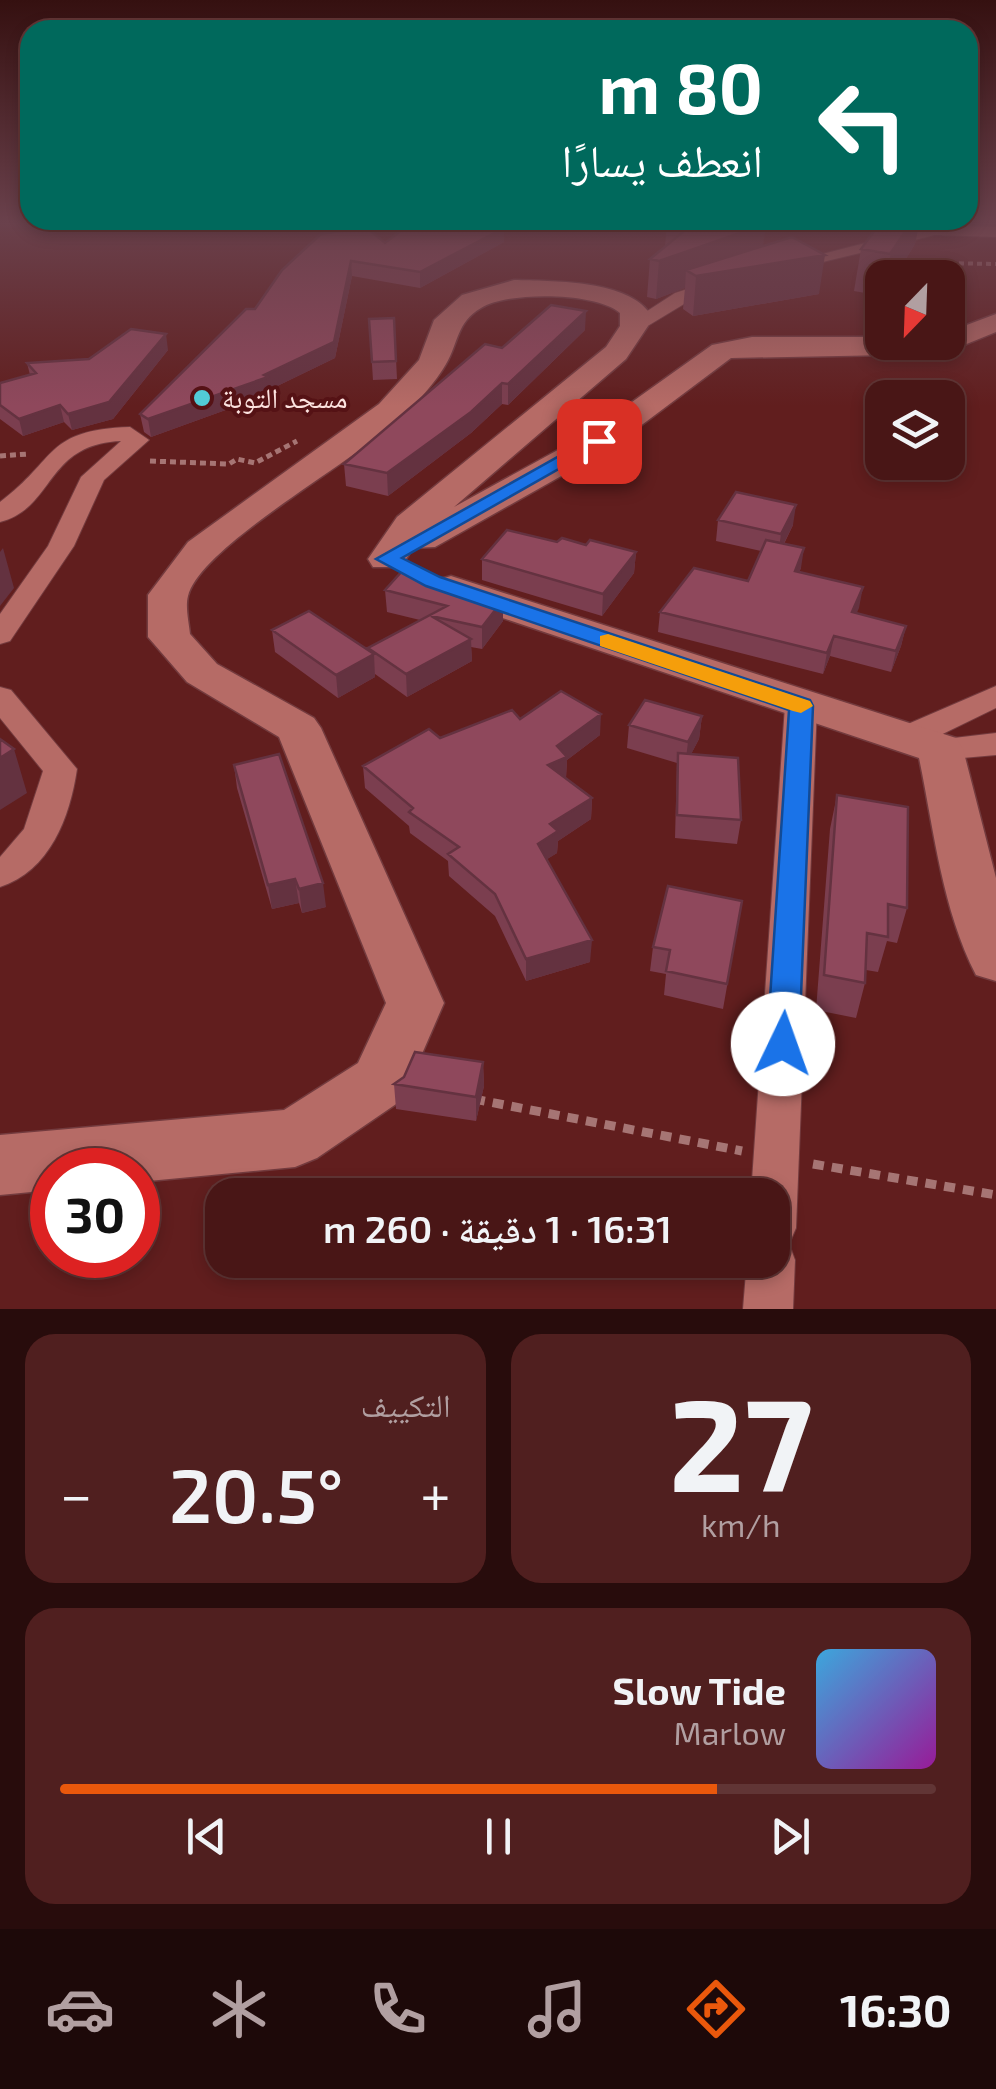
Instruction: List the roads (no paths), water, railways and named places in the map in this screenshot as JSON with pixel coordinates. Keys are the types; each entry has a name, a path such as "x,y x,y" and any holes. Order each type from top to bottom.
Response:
{"street":[{"path":"387,559 410,525 616,352 634,326 682,298 724,284"},
{"path":"0,1165 295,1138 380,1081 415,1003 298,728 202,673 169,637 168,595 201,550 390,411 433,362 444,326 472,300 514,288 571,290 624,302 634,310 634,326"},
{"path":"387,559 599,441 722,351 752,346 942,345 996,322"},
{"path":"0,514 73,440 102,433 130,434 137,440 93,477 60,546 0,635"},
{"path":"387,559 433,582 923,743 996,744"},
{"path":"923,743 996,696"},
{"path":"0,697 60,769 57,796 38,834 22,859 0,873"},
{"path":"775,1178 802,706"},
{"path":"923,743 996,959"},
{"path":"768,1309 770,1278"}],"place":[{"name":"مسجد التوبة","path":"202,398"}]}
